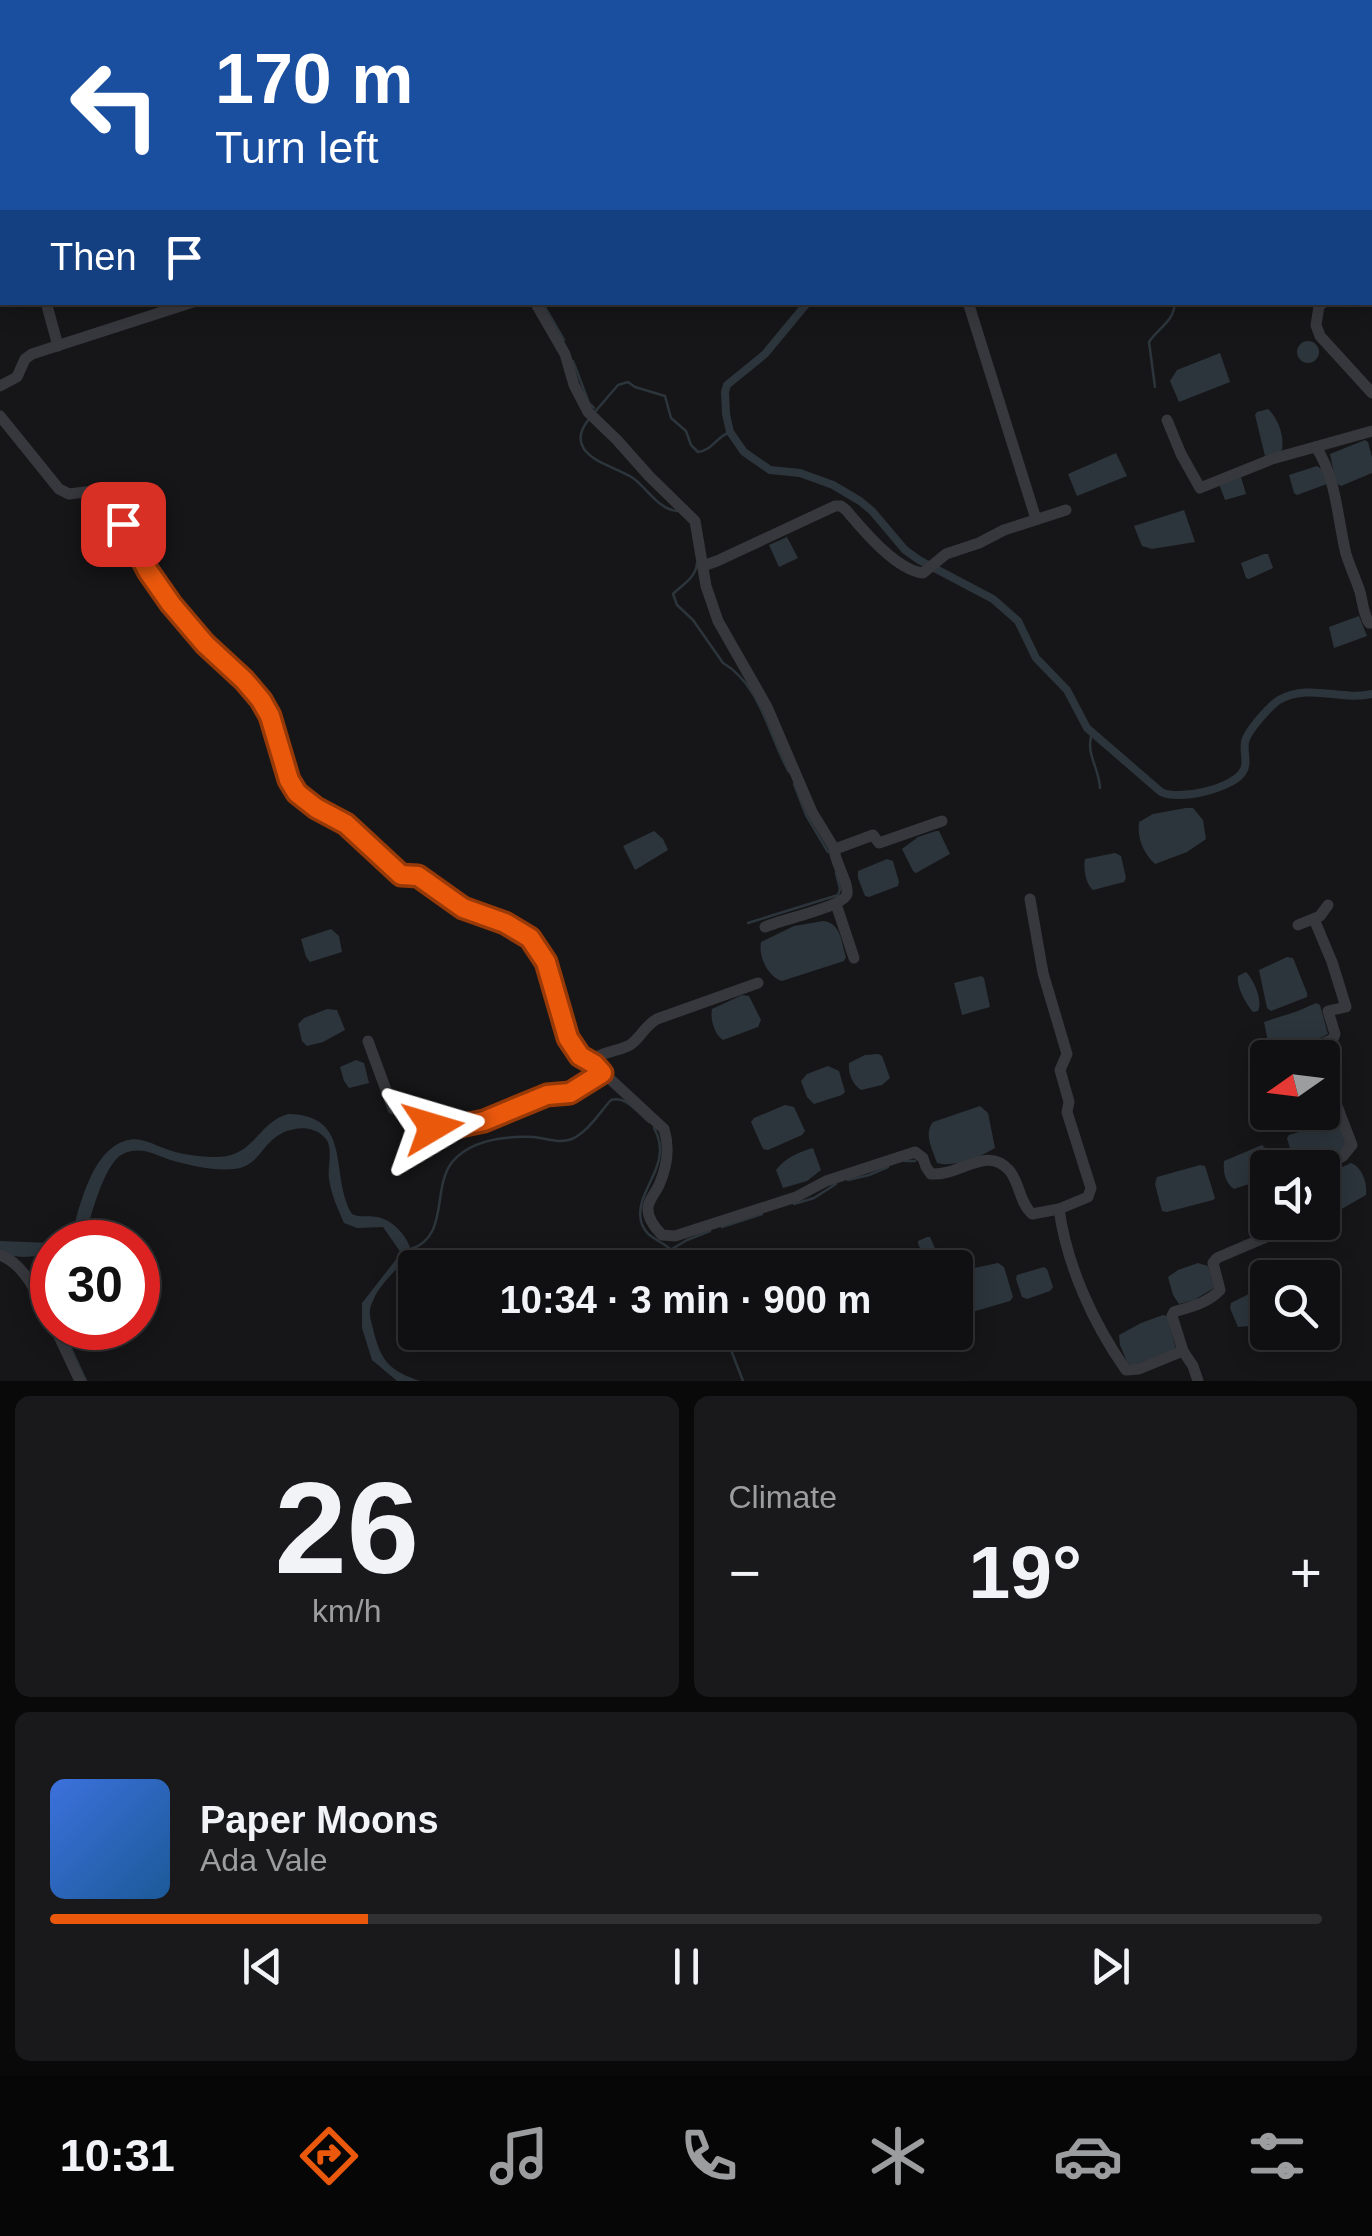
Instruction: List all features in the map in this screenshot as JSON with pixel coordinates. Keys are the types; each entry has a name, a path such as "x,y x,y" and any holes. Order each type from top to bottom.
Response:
{"street":[{"path":"47,305 58,346"},
{"path":"0,386 21,374 27,356 183,305"},
{"path":"538,305 565,354 574,385 592,416 692,516 713,607 726,638 766,707 812,812 834,848 846,897 836,904 765,926"},
{"path":"969,305 1036,519"},
{"path":"1320,305 1316,314 1320,336 1372,393"},
{"path":"0,416 59,489 69,494 94,491 118,516 171,604 261,700 297,793 346,824 401,875 418,876 463,908 505,923 530,938 546,962 568,1038 580,1056 664,1129 667,1160 648,1206 650,1221 663,1241 796,1198 826,1180 916,1152 931,1174 937,1175 992,1159 1010,1172 1023,1205 1032,1214 1059,1209 1088,1197 1091,1188 1067,1112 1069,1102 1060,1070 1067,1054 1043,973 1030,900"},
{"path":"1167,420 1200,488 1237,472 1372,431"},
{"path":"1316,447 1326,462 1349,563 1365,616 1372,623"},
{"path":"703,566 841,506 888,554 916,573 927,572 937,560 987,536 1066,510"},
{"path":"834,848 872,835 879,843 942,820"},
{"path":"836,904 854,958"},
{"path":"1298,926 1325,912 1328,905"},
{"path":"1314,919 1346,1007 1328,1012 1334,1034 1331,1040"},
{"path":"590,1061 630,1045 644,1027 658,1019 758,983"},
{"path":"368,1041 393,1109 400,1112 424,1105 436,1130 484,1121 547,1095 570,1093 602,1073"},
{"path":"1340,1113 1352,1145 1340,1158"},
{"path":"1059,1209 1079,1284 1129,1376 1183,1351"},
{"path":"1198,1381 1172,1316 1217,1294 1217,1258 1258,1240"},
{"path":"0,1255 15,1262 30,1287"},
{"path":"65,1350 80,1381"}],"shaded area":[{"path":"1308,341 1316,344 1316,360 1308,363 1300,360 1297,352 1300,344"},
{"path":"1220,353 1230,382 1179,402 1170,381 1177,370"},
{"path":"1268,409 1280,429 1282,447 1281,452 1265,456 1255,415"},
{"path":"1365,440 1372,457 1372,473 1341,486 1336,483 1330,454"},
{"path":"1116,453 1127,476 1077,496 1068,474"},
{"path":"1317,466 1323,470 1327,484 1294,493 1289,475"},
{"path":"1241,477 1246,494 1225,500 1219,484"},
{"path":"1184,510 1195,542 1152,549 1142,546 1134,526"},
{"path":"787,537 798,558 779,567 769,545"},
{"path":"1268,554 1273,568 1246,578 1241,563"},
{"path":"1359,616 1367,636 1334,648 1329,627"},
{"path":"1193,808 1203,820 1206,839 1187,852 1155,864 1142,845 1139,822 1153,814"},
{"path":"654,831 668,850 635,870 623,846"},
{"path":"936,831 950,854 916,873 902,849 918,837"},
{"path":"1115,853 1121,856 1124,882 1093,890 1086,876 1085,859"},
{"path":"887,859 893,861 898,886 865,896 858,871"},
{"path":"823,921 833,925 839,934 844,961 782,981 768,971 761,942 794,926"},
{"path":"331,929 339,936 342,952 310,962 301,939"},
{"path":"1293,958 1307,997 1271,1011 1259,970"},
{"path":"1246,972 1257,991 1258,1011 1253,1012 1240,990 1238,976"},
{"path":"981,976 990,1007 962,1015 954,983"},
{"path":"742,995 749,996 761,1020 758,1027 723,1040 713,1026 712,1009"},
{"path":"1320,1005 1328,1034 1314,1040 1268,1040 1264,1022"},
{"path":"327,1009 337,1010 345,1030 307,1046 298,1024"},
{"path":"878,1054 890,1078 882,1085 861,1090 851,1078 849,1063"},
{"path":"356,1060 364,1063 369,1083 349,1088 340,1067"},
{"path":"828,1066 839,1071 845,1092 814,1104 801,1081 807,1074"},
{"path":"785,1105 794,1107 805,1131 763,1149 751,1122"},
{"path":"980,1106 988,1113 995,1148 959,1163 937,1163 929,1137 933,1122"},
{"path":"288,1114 309,1117 323,1125 336,1150 345,1199 352,1214 374,1216 395,1226 411,1250 399,1250 383,1227 357,1228 344,1223 330,1185 327,1140 306,1128 275,1137 251,1162 234,1169 196,1166 143,1151 123,1154 104,1180 90,1220 76,1220 95,1169 106,1153 121,1142 136,1139 189,1155 218,1157 240,1151"},
{"path":"1340,1126 1347,1142 1340,1152 1290,1150 1289,1135 1305,1130 1340,1130"},
{"path":"813,1148 821,1170 807,1181 783,1188 776,1170 793,1156"},
{"path":"1250,1150 1250,1184 1234,1189 1228,1184 1224,1161"},
{"path":"1351,1163 1359,1168 1366,1195 1340,1210 1340,1168"},
{"path":"1205,1166 1215,1198 1162,1211 1157,1177"},
{"path":"930,1237 936,1250 921,1250 918,1241"},
{"path":"0,1241 30,1242 30,1257 0,1255"},
{"path":"398,1257 398,1268 379,1289 370,1314 384,1359 402,1374 420,1381 397,1381 372,1360 362,1328 362,1303"},
{"path":"998,1263 1004,1267 1013,1297 1010,1301 973,1312 973,1268"},
{"path":"1198,1263 1208,1266 1214,1288 1179,1304 1168,1277"},
{"path":"1044,1267 1053,1287 1027,1299 1022,1297 1017,1275"},
{"path":"1250,1294 1250,1326 1238,1327 1231,1303"},
{"path":"1167,1316 1176,1349 1128,1364 1119,1335"}],"waterway":[{"path":"544,305 564,340"},
{"path":"806,305 765,354 727,385 730,432 744,452 770,470 800,473 833,485 872,511 905,550 919,560 993,599 1018,621 1036,658 1067,690 1087,728 1161,792 1191,794 1236,779 1245,766 1247,737 1279,700 1313,692 1372,694"},
{"path":"1155,387 1149,342 1169,319 1175,305"},
{"path":"573,361 594,408"},
{"path":"594,413 618,385 628,382 665,396 671,418 686,431 698,452 730,432"},
{"path":"589,419 581,437 589,454 633,478 659,503 677,511"},
{"path":"697,563 691,577 673,594 677,605 693,620 723,663 747,684 789,772"},
{"path":"1092,733 1090,748 1100,788"},
{"path":"794,784 806,815 828,852"},
{"path":"748,923 838,895 836,873"},
{"path":"411,1249 431,1233 446,1172 470,1148 512,1137 572,1139 616,1099 649,1122"},
{"path":"654,1128 660,1154 643,1199 641,1221 652,1237 671,1250"},
{"path":"905,1161 915,1161"},
{"path":"848,1180 888,1167"},
{"path":"794,1204 814,1198 836,1184"},
{"path":"722,1227 762,1214"},
{"path":"672,1249 710,1231"},
{"path":"72,1350 86,1381"},
{"path":"731,1350 743,1381"}],"route":[{"path":"123,524 171,604 261,700 297,793 346,824 401,875 415,874 463,908 505,923 530,938 546,962 568,1038 580,1056 602,1073 570,1093 547,1095 484,1121 441,1130 433,1127"}]}
